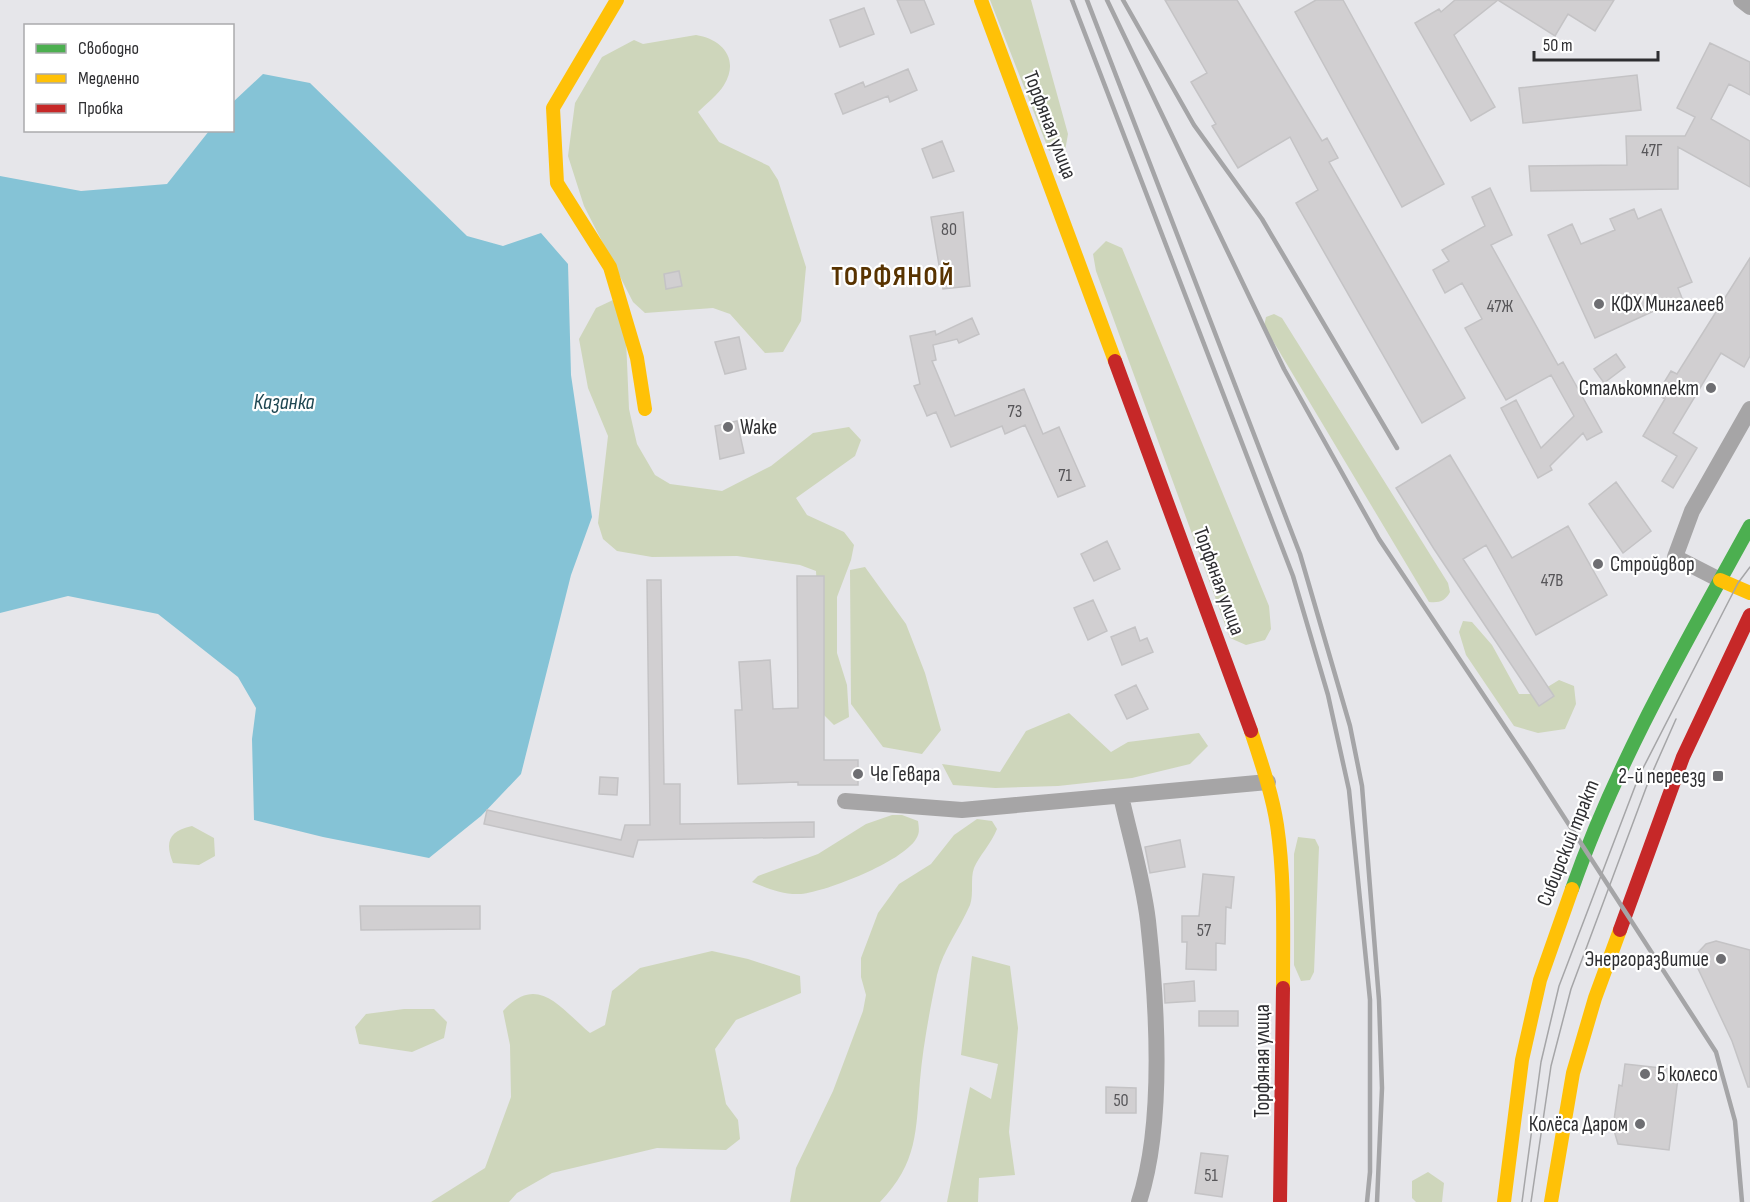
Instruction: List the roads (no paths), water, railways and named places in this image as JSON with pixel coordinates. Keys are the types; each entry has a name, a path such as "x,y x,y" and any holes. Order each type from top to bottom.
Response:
{"street":[{"path":"617,0 553,108 557,183 610,267 637,358 645,409"},
{"name":"Торфяная улица","path":"981,0 1249,724 1268,782 1277,825 1284,894 1280,1202"},
{"path":"1741,0 1750,7"},
{"path":"1750,409 1692,511 1675,557 1750,593"},
{"name":"Сибирский тракт","path":"1504,1202 1522,1060 1540,980 1587,843 1623,763 1750,526"},
{"path":"1551,1202 1573,1073 1595,998 1683,757 1750,615"},
{"path":"1725,667 1749,650"},
{"path":"845,801 962,810 1268,782"},
{"path":"1121,795 1148,919 1157,1077 1145,1182 1139,1202"}],"water":[{"name":"Казанка","path":"263,74 310,83 467,236 503,246 541,233 568,264 571,375 592,517 571,575 521,774 481,816 429,858 323,837 254,820 252,739 256,708 238,677 158,614 68,596 0,613 0,176 81,191 167,184 208,132 234,132 234,101"}],"tram line":[{"path":"1522,1202 1541,1062 1559,986 1639,776 1738,583 1750,567"},
{"path":"1531,1202 1551,1066 1571,989 1649,780 1676,719"}],"railway":[{"path":"1072,0 1293,576 1328,695 1349,790 1370,1000 1370,1172 1367,1202"},
{"path":"1087,0 1300,554 1350,726 1362,786 1379,1000 1382,1088 1377,1202"},
{"path":"1107,0 1284,369 1379,539 1531,766 1716,1052 1735,1121 1742,1202"},
{"path":"1123,0 1194,125 1262,219 1397,448"}],"place":[{"name":"КФХ Мингалеев","path":"1599,304"},
{"name":"Сталькомплект","path":"1711,388"},
{"name":"Wake","path":"728,427"},
{"name":"Стройдвор","path":"1598,564"},
{"name":"Че Гевара","path":"858,774"},
{"name":"2-й переезд","path":"1718,776"},
{"name":"Энергоразвитие","path":"1721,959"},
{"name":"5 колесо","path":"1645,1074"},
{"name":"Колёса Даром","path":"1640,1124"}],"district":[{"name":"ТОРФЯНОЙ","path":"893,277"}]}
